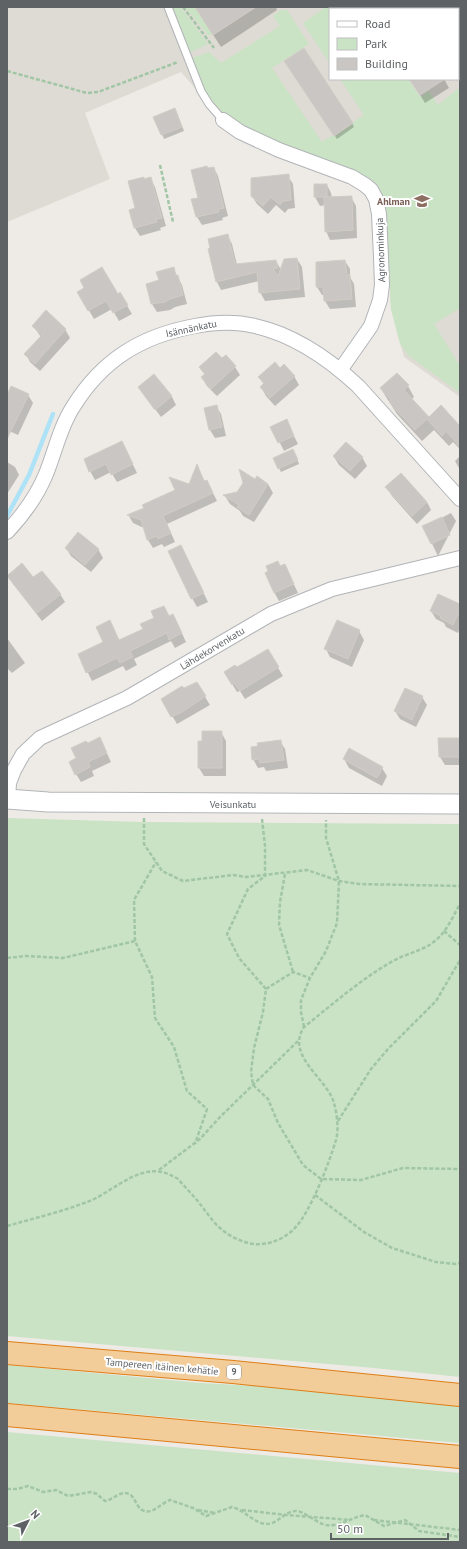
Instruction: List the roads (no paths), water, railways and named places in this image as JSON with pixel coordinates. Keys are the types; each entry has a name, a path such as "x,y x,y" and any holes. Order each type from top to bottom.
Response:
{"highway":[{"name":"Tampereen itäinen kehätie","path":"7,1353 233,1372 460,1395"},
{"path":"7,1415 460,1457"}],"street":[{"name":"Agronominkuja","path":"223,120 240,132 279,150 352,177 365,184 371,190 376,199 379,214 381,257 382,285 380,300 371,326 340,370"},
{"name":"Isännänkatu","path":"7,532 38,492 72,408 88,386 104,368 116,358 142,342 162,334 183,328 221,322 255,326 285,336 318,354 340,370 358,386 460,499"},
{"name":"Lähdekorvenkatu","path":"7,799 9,783 14,770 23,754 40,738 127,698 271,614 332,589 460,558"},
{"name":"Veisunkatu","path":"7,799 48,802 460,804"}],"lane":[{"path":"168,7 201,91 209,104 223,120"}],"waterway":[{"path":"7,516 29,475 53,414"}],"place":[{"name":"Ahlman","path":"422,201"}]}
